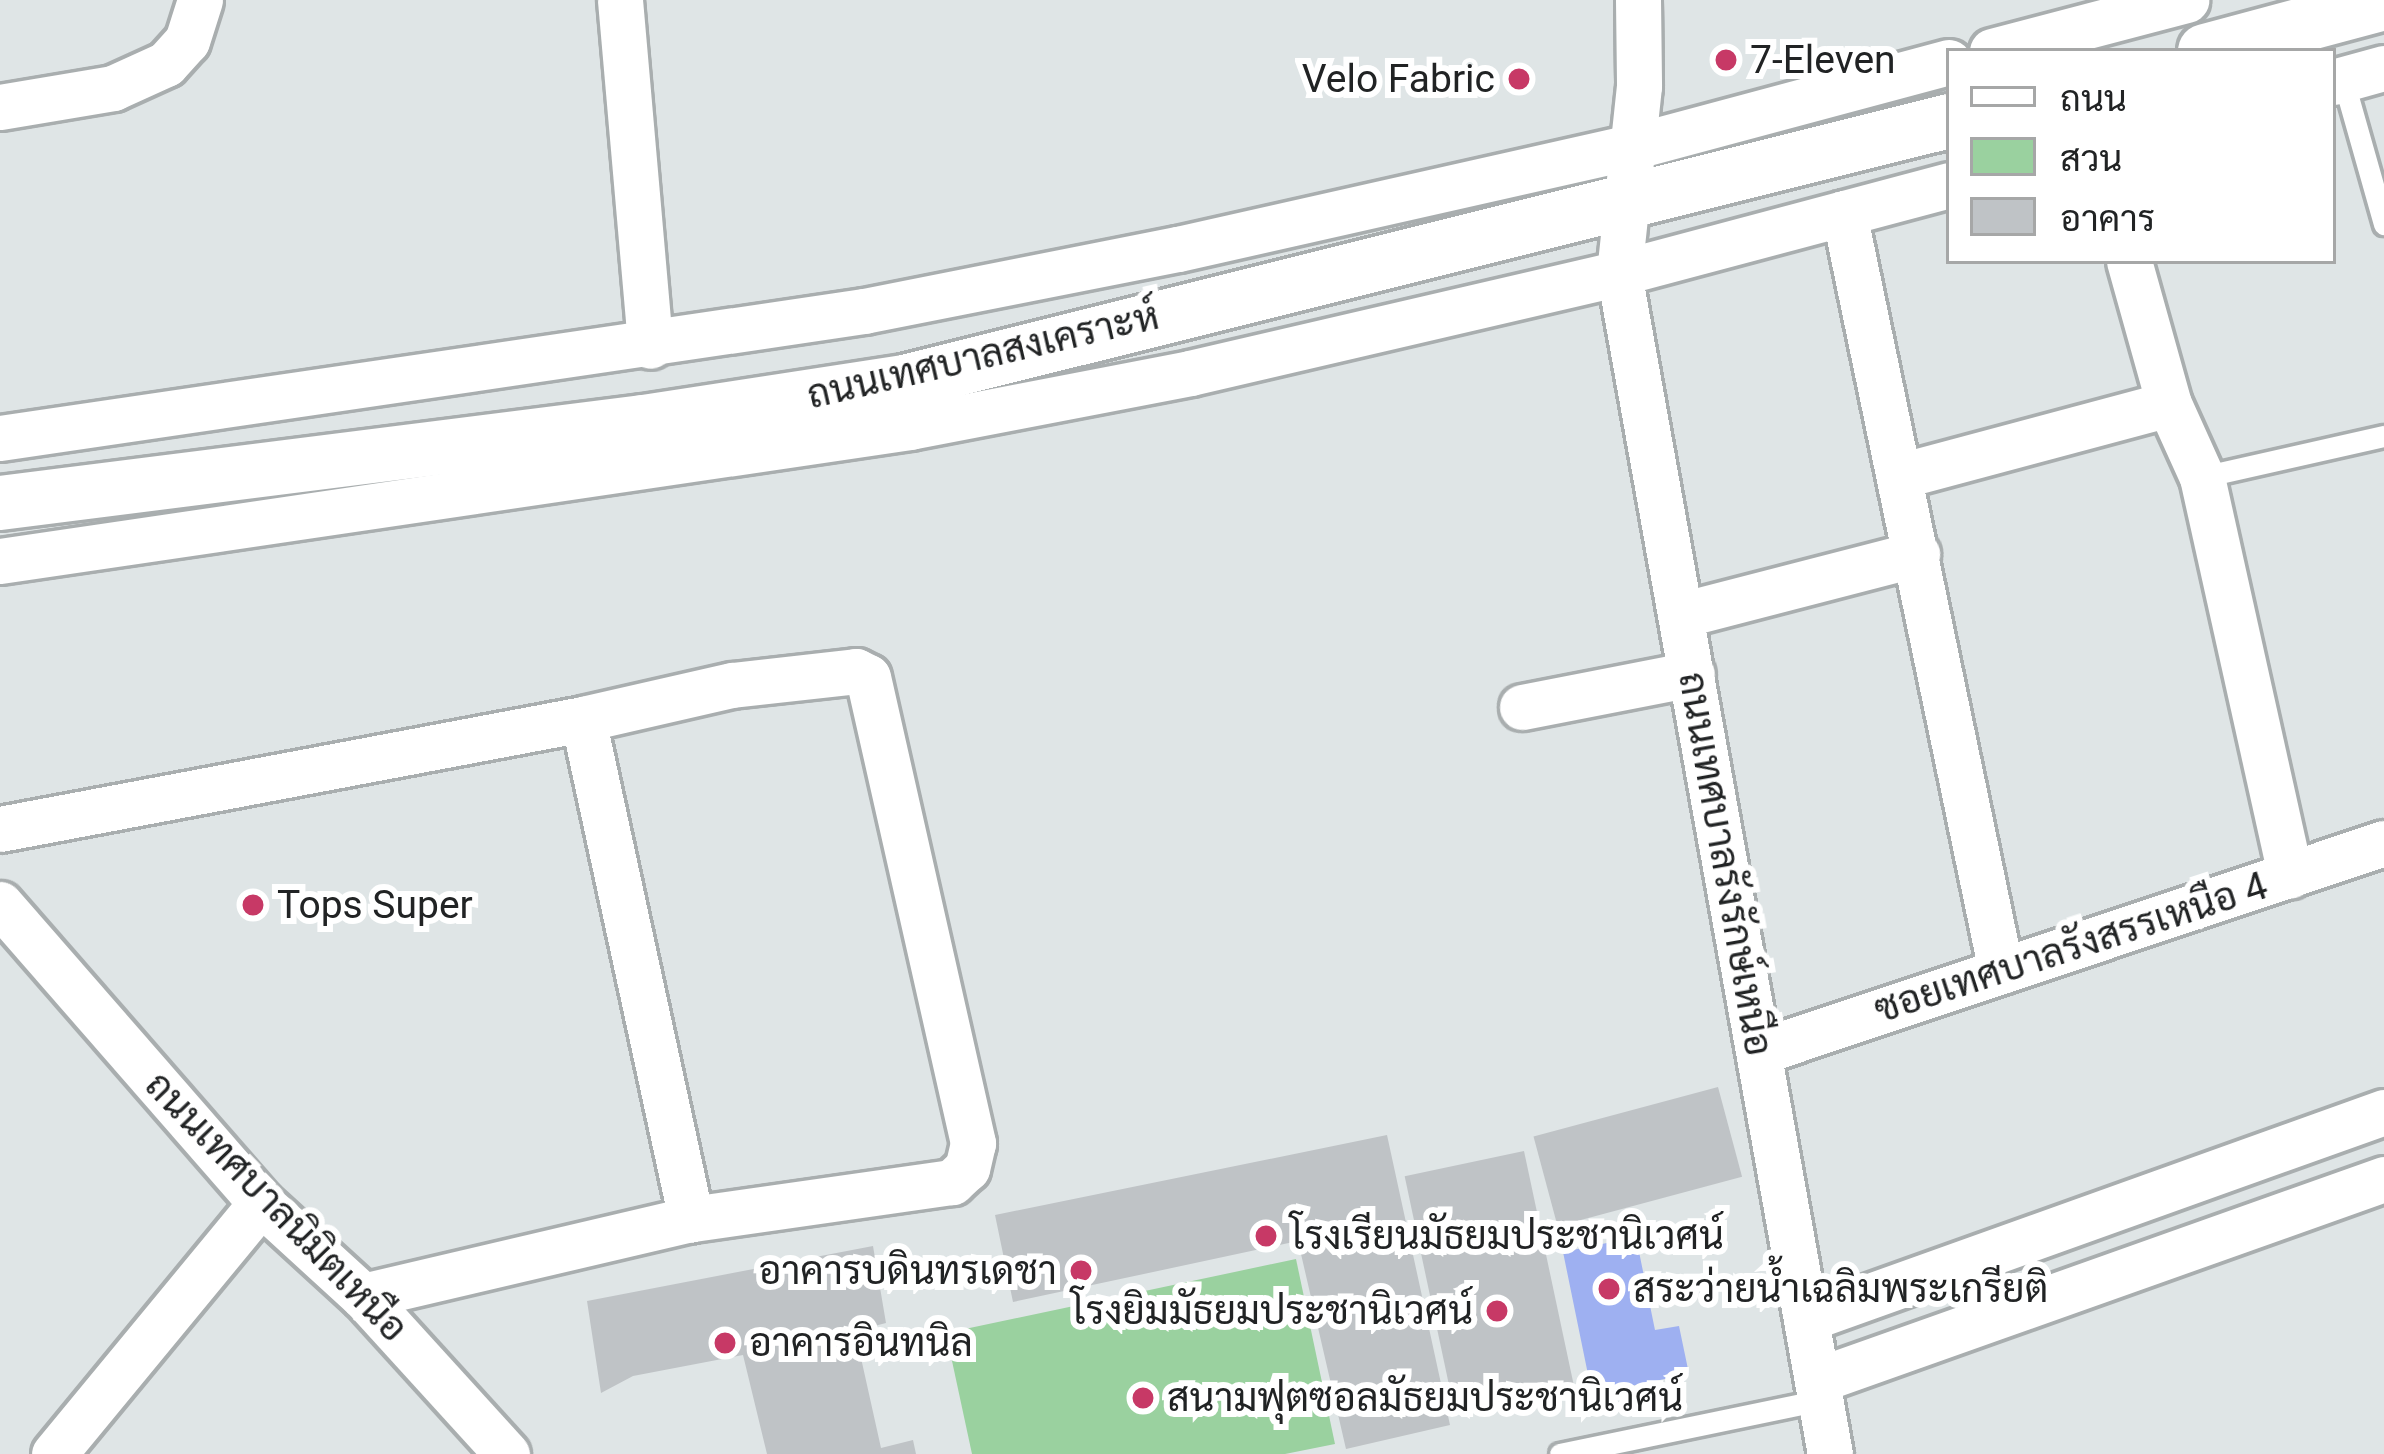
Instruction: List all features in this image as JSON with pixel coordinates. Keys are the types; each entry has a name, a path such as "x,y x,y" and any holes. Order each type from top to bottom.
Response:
{"street":[{"path":"0,106 113,88 166,64 187,41 200,0"},
{"path":"620,0 650,346"},
{"name":"ถนนเทศบาลรังรักษ์เหนือ","path":"1638,0 1639,86 1628,148 1619,273 1830,1454"},
{"path":"2003,48 2186,0"},
{"path":"2216,48 2384,3"},
{"name":"ถนนเทศบาลสงเคราะห์","path":"0,437 650,346 1178,249 1628,148 1946,63"},
{"name":"ถนนเทศบาลสงเคราะห์","path":"0,503 644,422 904,382 1946,123"},
{"name":"ถนนเทศบาลสงเคราะห์","path":"0,561 910,427 1190,374 1619,273 1946,186"},
{"path":"1844,213 2001,971"},
{"path":"2130,264 2169,404 2202,477 2290,875"},
{"path":"1900,476 2169,404"},
{"path":"1681,615 1917,554"},
{"path":"0,829 583,719 732,685 856,671 868,677 973,1143 968,1168 952,1182 691,1219 363,1296"},
{"path":"1522,707 1692,674"},
{"path":"583,719 691,1219"},
{"name":"ซอยเทศบาลรังสรรเหนือ 4","path":"1759,1052 2384,843"},
{"name":"ถนนเทศบาลนิมิตเหนือ","path":"0,904 261,1204 363,1296 507,1454"},
{"path":"1806,1318 2384,1112"},
{"path":"1820,1390 2384,1179"},
{"path":"54,1454 261,1204"}],"lane":[{"path":"2353,76 2384,224"},
{"path":"2202,477 2384,436"},
{"path":"1560,1454 1820,1390"}],"green space":[{"name":"สนามฟุตซอลมัธยมประชานิเวศน์","path":"1296,1259 1335,1444 1285,1454 972,1454 946,1333"}],"water":[{"name":"สระว่ายนํ้าเฉลิมพระเกรียติ","path":"1636,1237 1655,1330 1679,1326 1689,1374 1592,1394 1563,1252"}],"building":[{"path":"1718,1087 1742,1177 1558,1226 1534,1136"},
{"name":"อาคารบดินทรเดชา","path":"1387,1135 1450,1425 1346,1449 1298,1241 1013,1302 995,1215"},
{"name":"โรงยิมมัธยมประชานิเวศน์","path":"1524,1151 1573,1384 1454,1409 1405,1176"},
{"name":"อาคารอินทนิล","path":"873,1246 886,1323 855,1331 881,1448 913,1440 916,1454 767,1454 743,1355 633,1376 601,1393 587,1301"}],"place":[{"name":"7-Eleven","path":"1726,60"},
{"name":"Velo Fabric","path":"1519,79"},
{"name":"Tops Super","path":"253,905"},
{"name":"โรงเรียนมัธยมประชานิเวศน์","path":"1266,1236"},
{"name":"อาคารบดินทรเดชา","path":"1081,1271"},
{"name":"สระว่ายนํ้าเฉลิมพระเกรียติ","path":"1609,1289"},
{"name":"โรงยิมมัธยมประชานิเวศน์","path":"1497,1311"},
{"name":"อาคารอินทนิล","path":"725,1343"},
{"name":"สนามฟุตซอลมัธยมประชานิเวศน์","path":"1143,1398"}]}
